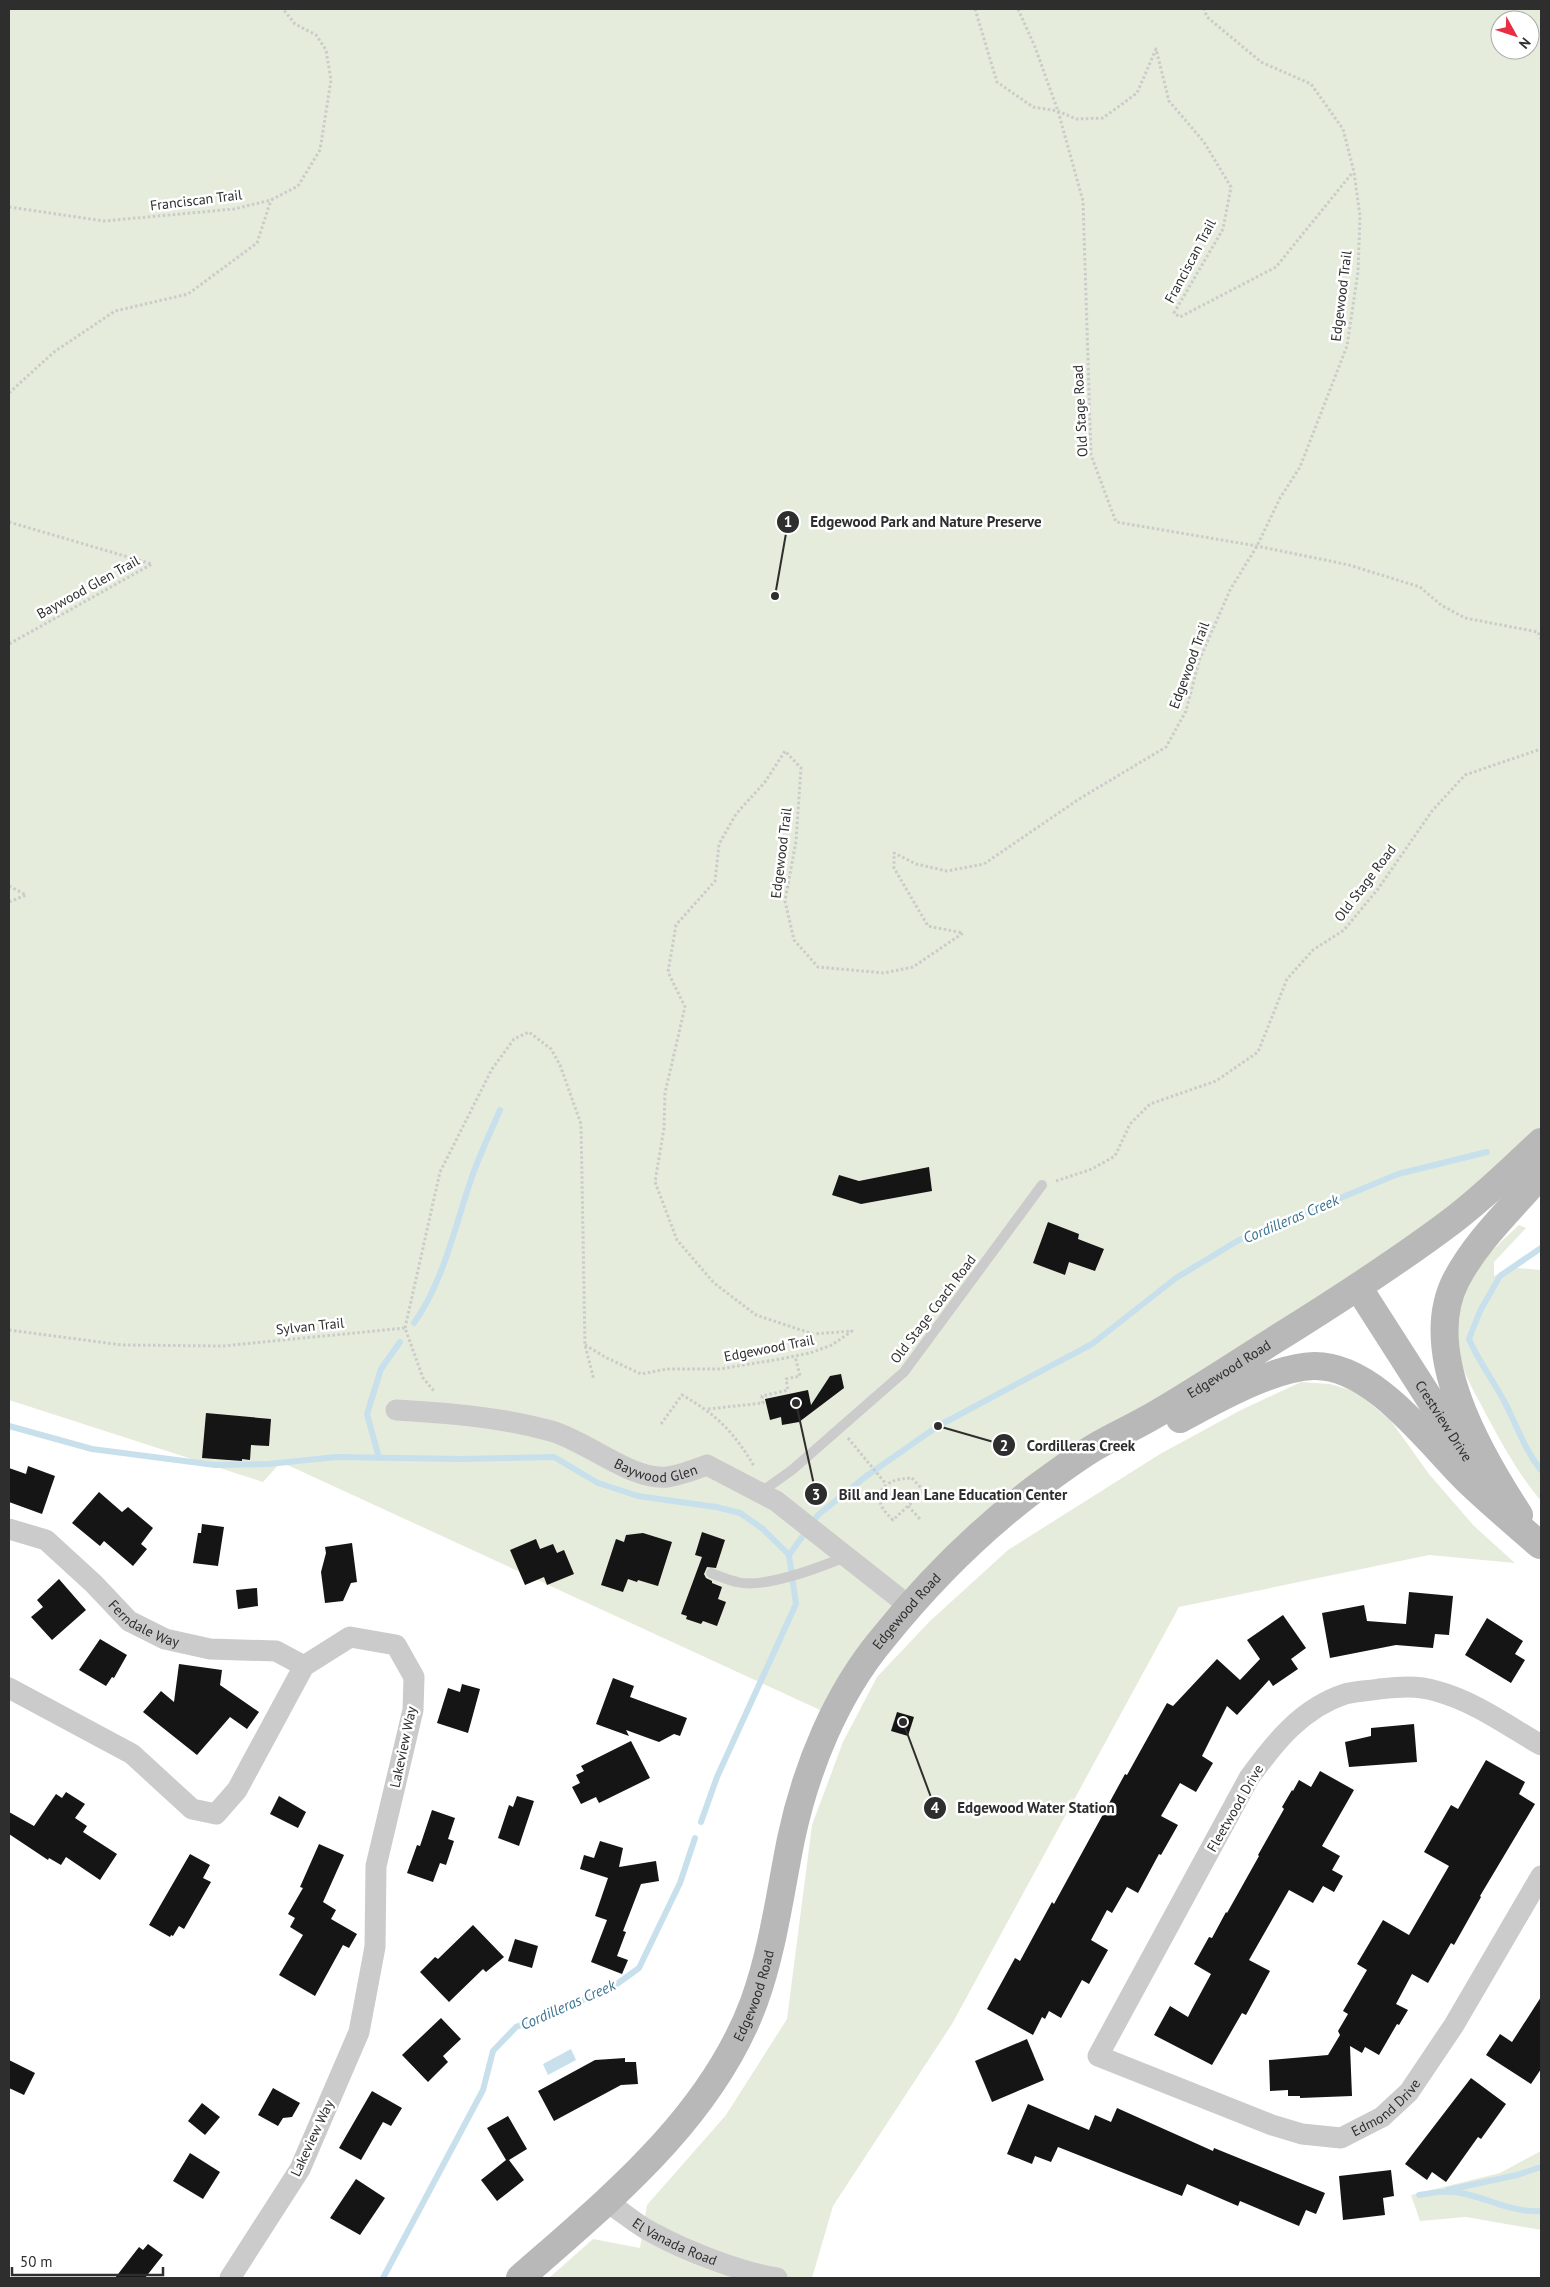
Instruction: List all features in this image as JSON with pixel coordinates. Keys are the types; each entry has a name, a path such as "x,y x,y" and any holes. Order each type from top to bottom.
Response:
{"main road":[{"name":"Edgewood Road","path":"520,2278 607,2202 695,2108 738,2040 754,2002 766,1963 792,1835 816,1754 854,1679 878,1643 909,1606 948,1564 993,1522 1036,1488 1092,1449 1158,1413 1358,1287 1451,1222 1497,1184 1541,1142"},
{"path":"1541,1174 1481,1244 1455,1282 1448,1306 1444,1349 1449,1373 1486,1460 1502,1489 1541,1546"},
{"name":"Crestview Drive","path":"1358,1287 1476,1472 1541,1546"},
{"path":"993,1522 1212,1402 1269,1377 1313,1366 1348,1372 1379,1391 1468,1481 1541,1546"}],"street":[{"name":"Baywood Glen","path":"396,1410 498,1420 552,1431 573,1438 628,1468 652,1476 673,1475 707,1465 768,1494 841,1554 909,1606"},
{"name":"Ferndale Way","path":"9,1529 46,1540 94,1584 129,1621 165,1639 210,1649 276,1651 304,1666"},
{"name":"Lakeview Way","path":"9,1688 132,1754 192,1809 216,1814 237,1790 304,1666 350,1637 396,1645 414,1677 412,1710 376,1866 375,1947 359,2032 300,2169 230,2278"},
{"name":"Fleetwood Drive","path":"1098,2056 1249,1778 1271,1747 1295,1723 1319,1705 1347,1694 1405,1686 1436,1690 1468,1704 1541,1745"},
{"name":"Edmond Drive","path":"1098,2056 1272,2125 1302,2134 1341,2138 1382,2117 1409,2092 1454,2025 1541,1876"},
{"name":"El Vanada Road","path":"607,2202 654,2234 713,2259 762,2276 777,2278"}],"lane":[{"name":"Old Stage Coach Road","path":"768,1494 792,1470 904,1372 1042,1186"},
{"path":"711,1573 738,1582 770,1582 820,1568 841,1554"}],"path":[{"name":"Franciscan Trail","path":"9,208 104,221 234,209 272,200 298,186 320,150 331,80 326,50 316,35 295,24 283,9"},
{"name":"Franciscan Trail","path":"975,9 997,82 1033,107 1058,111 1076,119 1103,118 1137,93 1156,49 1169,100 1204,142 1231,187 1223,229 1174,313 1180,317 1276,266 1354,172"},
{"name":"Old Stage Road","path":"1018,9 1036,47 1058,111 1083,201 1091,455 1116,522 1257,546 1349,565 1420,587 1441,605 1465,618 1538,632 1541,639"},
{"name":"Edgewood Trail","path":"585,1344 607,1358 641,1374 667,1369 720,1369 796,1356 832,1345 852,1331 813,1334 756,1315 714,1283 677,1240 655,1182 664,1128 664,1093 685,1008 668,972 676,925 715,882 719,844 736,814 765,782 785,751 801,768 796,841 784,901 794,940 818,967 884,973 913,967 963,933 928,926 894,868 894,853 916,864 947,871 984,864 1079,799 1166,747 1186,711 1199,661 1230,590 1257,546 1280,498 1300,467 1347,346 1358,272 1360,216 1354,172 1343,129 1311,84 1260,62 1207,17 1204,9"},
{"path":"9,393 54,352 115,311 188,294 257,243 272,200"},
{"name":"Baywood Glen Trail","path":"9,522 152,564 9,644"},
{"name":"Old Stage Road","path":"1042,1186 1092,1168 1116,1156 1130,1124 1150,1104 1216,1081 1258,1052 1287,979 1313,950 1344,930 1378,889 1432,811 1464,775 1541,749"},
{"path":"9,886 26,895 9,902"},
{"path":"436,1393 423,1378 406,1328 440,1172 492,1070 514,1039 530,1032 551,1049 556,1057 581,1124 585,1344 594,1380"},
{"name":"Sylvan Trail","path":"9,1330 122,1345 222,1346 406,1328"},
{"path":"707,1410 762,1403 762,1396 788,1390 786,1380 800,1376 796,1356"},
{"path":"661,1424 682,1395 707,1410 725,1425 741,1444 768,1494"},
{"path":"849,1439 886,1484"},
{"path":"912,1478 924,1491 893,1520 879,1503 879,1492 886,1484 894,1479 912,1478"},
{"path":"908,1506 920,1519"}],"green space":[{"path":"9,9 1541,9 1541,1142 1497,1184 993,1523 833,1716 281,1462 263,1482 9,1400"},
{"path":"1519,1225 1526,1228 1494,1262 1494,1276 1517,1268 1541,1270 1541,1501 1526,1482 1500,1440 1468,1380 1460,1355 1459,1316 1465,1290 1477,1268 1497,1245"},
{"path":"1301,1382 1330,1384 1357,1392 1391,1421 1429,1474 1474,1526 1515,1563 1429,1555 1179,1607 952,2024 833,2206 812,2278 549,2278 593,2239 640,2248 647,2205 726,2115 787,2019 812,1825 843,1742 877,1677 930,1621 1008,1550 1160,1454 1241,1410"},
{"path":"1541,2151 1541,2230 1466,2217 1420,2221 1411,2195 1500,2173"}],"water":[{"path":"571,2049 576,2060 548,2075 543,2064"}],"building":[{"path":"929,1167 932,1191 861,1204 832,1195 839,1175 859,1181"},
{"path":"1048,1222 1079,1234 1078,1239 1104,1249 1095,1271 1069,1262 1065,1275 1033,1263"},
{"path":"841,1374 844,1388 799,1422 782,1425 781,1417 770,1420 765,1399 808,1390 811,1405 830,1376"},
{"path":"206,1413 271,1419 269,1446 251,1445 250,1460 202,1458"},
{"path":"28,1466 55,1476 42,1514 9,1502 9,1468 26,1474"},
{"path":"99,1492 122,1512 128,1507 153,1528 141,1544 147,1549 133,1566 104,1541 100,1546 72,1523"},
{"path":"202,1524 224,1527 218,1566 193,1563 198,1533 201,1533"},
{"path":"702,1532 725,1540 716,1568 707,1567 704,1574 712,1583 722,1587 718,1599 726,1602 717,1626 703,1621 701,1624 686,1619 687,1616 681,1614 702,1557 695,1555"},
{"path":"643,1533 672,1542 658,1586 628,1579 623,1592 601,1585 616,1539 624,1542 626,1535"},
{"path":"536,1539 540,1549 553,1544 557,1553 564,1550 574,1574 547,1585 544,1577 525,1585 510,1550"},
{"path":"352,1543 357,1582 351,1583 343,1601 325,1603 321,1572 326,1553 325,1547"},
{"path":"59,1579 86,1610 52,1640 31,1617 43,1607 37,1600"},
{"path":"257,1588 258,1606 238,1609 236,1590"},
{"path":"1409,1592 1453,1596 1449,1635 1435,1634 1433,1648 1396,1645 1330,1658 1322,1613 1364,1605 1367,1621 1406,1624"},
{"path":"1283,1615 1306,1648 1291,1659 1298,1669 1273,1686 1269,1680 1237,1715 1227,1706 1202,1756 1213,1763 1196,1792 1180,1783 1161,1816 1178,1825 1161,1855 1159,1854 1138,1893 1127,1887 1112,1913 1107,1910 1091,1940 1108,1950 1089,1984 1082,1980 1061,2018 1049,2011 1045,2019 1042,2017 1033,2035 987,2009 1015,1958 1020,1961 1052,1902 1054,1904 1125,1774 1127,1775 1167,1703 1173,1706 1217,1659 1240,1680 1260,1659 1247,1640"},
{"path":"1487,1618 1523,1641 1515,1654 1525,1660 1511,1683 1465,1655"},
{"path":"100,1639 127,1655 114,1678 112,1677 106,1686 79,1670"},
{"path":"179,1664 222,1670 220,1685 259,1712 247,1729 230,1717 197,1755 143,1712 161,1691 174,1702"},
{"path":"613,1678 634,1686 630,1697 687,1718 680,1736 674,1734 659,1742 626,1730 629,1736 596,1724"},
{"path":"462,1684 480,1689 468,1733 437,1723 448,1688 460,1692"},
{"path":"897,1712 914,1717 908,1736 891,1731"},
{"path":"1414,1724 1417,1762 1349,1767 1345,1742 1371,1736 1371,1728"},
{"path":"631,1741 650,1778 599,1803 596,1797 581,1804 572,1787 580,1783 576,1775 584,1771 581,1766"},
{"path":"1486,1760 1525,1782 1519,1794 1535,1804 1480,1896 1454,1945 1451,1943 1428,1983 1412,1974 1396,2004 1408,2010 1399,2025 1397,2024 1379,2055 1365,2047 1362,2053 1350,2046 1352,2096 1300,2098 1300,2096 1288,2096 1288,2090 1270,2091 1269,2060 1328,2055 1340,2035 1338,2031 1348,2014 1343,2011 1367,1970 1357,1964 1383,1920 1409,1935 1449,1866 1424,1852 1451,1805 1458,1809"},
{"path":"1320,1771 1354,1790 1322,1846 1340,1856 1332,1870 1343,1876 1334,1892 1323,1886 1313,1903 1289,1890 1249,1960 1270,1971 1246,2015 1242,2013 1212,2065 1154,2035 1170,2006 1188,2017 1211,1974 1194,1964 1209,1937 1212,1938 1227,1913 1284,1809 1282,1807 1292,1790 1299,1780 1311,1787"},
{"path":"66,1792 85,1804 75,1818 87,1826 83,1832 117,1854 100,1880 66,1857 61,1865 49,1858 48,1860 9,1834 9,1812 34,1826 56,1794 62,1798"},
{"path":"279,1796 306,1812 298,1828 270,1814"},
{"path":"517,1796 534,1801 519,1846 498,1838 509,1805 513,1807"},
{"path":"432,1810 455,1818 448,1839 454,1841 446,1865 440,1863 433,1882 407,1873 417,1845 420,1846"},
{"path":"600,1841 623,1848 619,1867 656,1861 659,1881 641,1884 623,1931 626,1932 617,1956 628,1960 622,1974 591,1962 607,1920 595,1916 608,1878 580,1869 584,1855 594,1858"},
{"path":"319,1844 344,1855 323,1902 336,1910 331,1919 357,1934 349,1948 343,1945 315,1996 279,1975 303,1935 290,1927 295,1918 288,1914 303,1888 300,1887"},
{"path":"190,1854 210,1865 203,1878 211,1882 184,1929 179,1926 173,1936 171,1935 170,1937 149,1925"},
{"path":"473,1925 504,1957 486,1972 483,1969 449,2002 420,1972 435,1957 438,1959"},
{"path":"515,1939 538,1946 532,1968 508,1961"},
{"path":"1541,1997 1541,2069 1531,2084 1486,2055 1500,2034 1512,2042"},
{"path":"441,2018 461,2039 443,2056 448,2062 428,2082 402,2055"},
{"path":"1027,2039 1044,2080 992,2102 975,2061"},
{"path":"625,2058 625,2062 636,2062 638,2084 621,2085 554,2121 538,2091 595,2060"},
{"path":"9,2060 35,2073 24,2095 9,2088"},
{"path":"1471,2078 1506,2104 1481,2139 1478,2137 1446,2182 1432,2172 1427,2180 1405,2164"},
{"path":"273,2088 300,2103 292,2117 283,2118 278,2126 258,2115"},
{"path":"372,2091 402,2108 391,2126 383,2122 361,2160 339,2148"},
{"path":"202,2103 220,2117 205,2135 188,2121"},
{"path":"1028,2104 1089,2130 1095,2115 1111,2122 1117,2108 1213,2151 1214,2148 1325,2193 1316,2214 1306,2210 1299,2226 1240,2201 1238,2206 1187,2184 1182,2196 1058,2147 1051,2162 1035,2156 1032,2164 1007,2154"},
{"path":"508,2116 527,2149 509,2160 524,2180 497,2201 481,2180 506,2160 487,2128"},
{"path":"190,2153 220,2172 203,2199 173,2181"},
{"path":"1391,2170 1394,2196 1383,2198 1385,2215 1343,2220 1339,2176"},
{"path":"356,2179 385,2198 360,2235 330,2218"},
{"path":"148,2244 163,2255 145,2278 115,2278 139,2247 143,2250"}],"waterway":[{"path":"414,1323 425,1306 442,1270 473,1174 500,1110"},
{"name":"Cordilleras Creek","path":"701,1822 717,1777 796,1604 789,1555 818,1515 865,1477 938,1426 1092,1344 1176,1278 1239,1240 1398,1174 1487,1152"},
{"path":"1541,1248 1500,1276 1480,1311 1469,1339 1503,1399 1520,1436 1541,1470"},
{"path":"379,1458 367,1414 381,1369 400,1342"},
{"path":"9,1426 92,1449 215,1465 269,1464 336,1457 461,1459 554,1457 598,1483 638,1496 716,1507 740,1513 763,1529 789,1555"},
{"name":"Cordilleras Creek","path":"383,2278 483,2090 493,2051 516,2027 610,1989 639,1968 680,1883 695,1838"},
{"path":"1448,2190 1517,2175 1541,2167"},
{"path":"1419,2195 1454,2192 1512,2208 1541,2211"}],"place":[{"name":"Edgewood Park and Nature Preserve","path":"775,596"},
{"name":"Bill and Jean Lane Education Center","path":"796,1403"},
{"name":"Cordilleras Creek","path":"938,1426"},
{"name":"Edgewood Water Station","path":"903,1722"}]}
